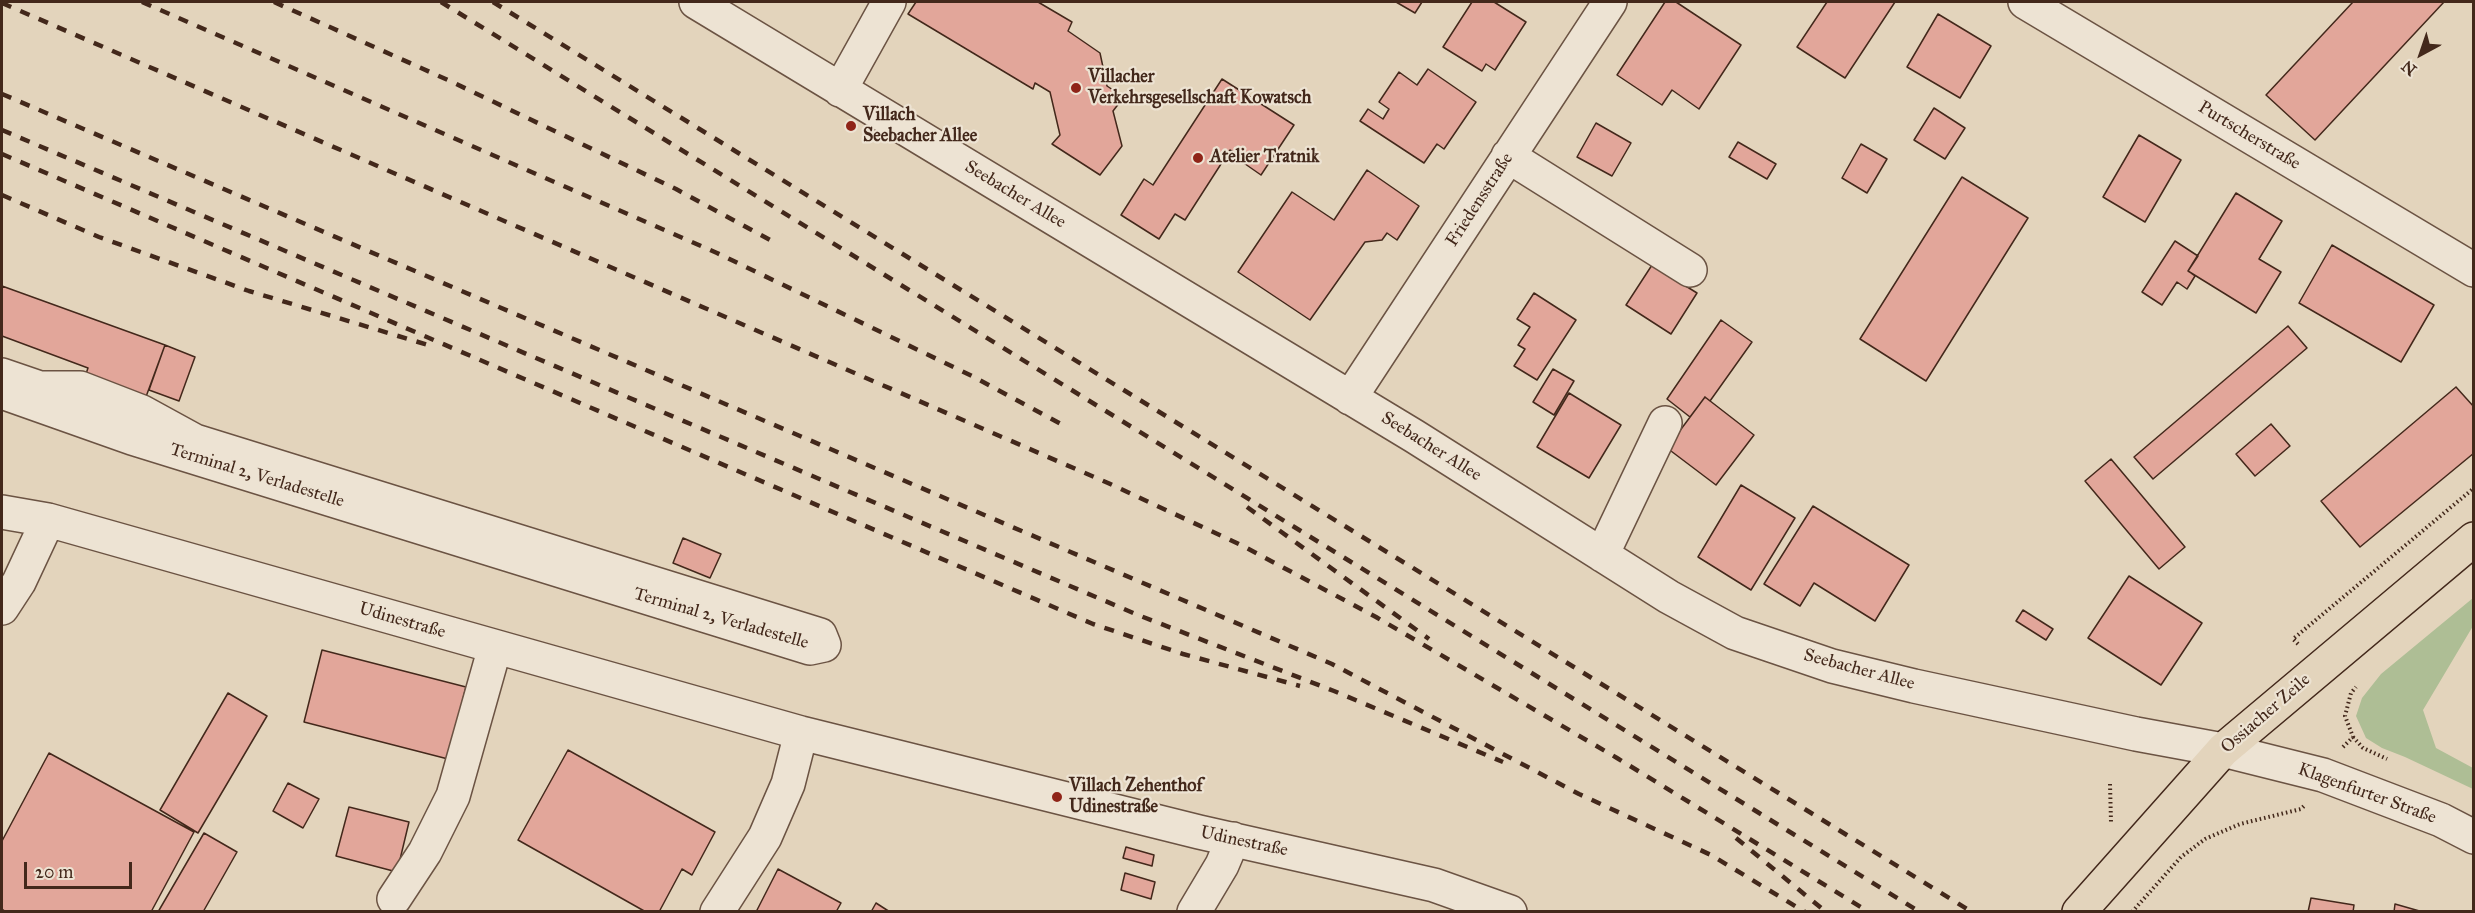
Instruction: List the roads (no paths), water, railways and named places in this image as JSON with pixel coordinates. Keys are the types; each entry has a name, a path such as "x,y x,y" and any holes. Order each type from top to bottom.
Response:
{"main road":[{"name":"Ossiacher Zeile","path":"2079,912 2223,750 2474,539"}],"street":[{"name":"Seebacher Allee","path":"696,2 1350,398 1669,597 1735,633 1832,666 1914,686 2136,734 2223,750"},
{"path":"840,90 889,2"},
{"name":"Friedensstraße","path":"1350,398 1610,2"},
{"name":"Purtscherstraße","path":"2025,2 2474,270"},
{"path":"1508,156 1690,270"},
{"name":"Terminal 2, Verladestelle","path":"2,361 142,412 195,441 820,634 824,645 810,648 799,645 132,438 2,392"},
{"name":"Terminal 2, Verladestelle","path":"2,375 40,388 80,388"},
{"path":"1602,555 1665,423"},
{"name":"Udinestraße","path":"2,512 48,520 801,733 1199,832 1434,885 1510,912"},
{"path":"2,608 19,582 48,520"},
{"path":"394,899 425,852 453,796 495,647"},
{"path":"717,912 765,837 788,784 801,733"},
{"name":"Klagenfurter Straße","path":"2223,750 2323,775 2441,820 2474,837"},
{"path":"1194,912 1222,865 1233,839"}],"railway":[{"path":"142,2 717,253 972,376 1063,425"},
{"path":"274,2 450,81 676,189 770,240"},
{"path":"441,2 1920,912"},
{"path":"493,2 1972,912"},
{"path":"2,3 1108,483 1241,545 1376,617 1617,758 1869,912"},
{"path":"2,94 1332,664 1579,794 1711,855 1805,912"},
{"path":"2,130 1138,615 1334,691 1503,762"},
{"path":"2,154 1093,624 1183,654 1300,686"},
{"path":"2,195 99,237 249,291 428,345"},
{"path":"1247,507 1429,639"},
{"path":"1736,838 1826,912"}],"place":[{"name":"Villacher Verkehrsgesellschaft Kowatsch","path":"1076,88"},
{"name":"Villach Seebacher Allee","path":"851,126"},
{"name":"Atelier Tratnik","path":"1198,158"},
{"name":"Villach Zehenthof Udinestraße","path":"1057,797"}]}
